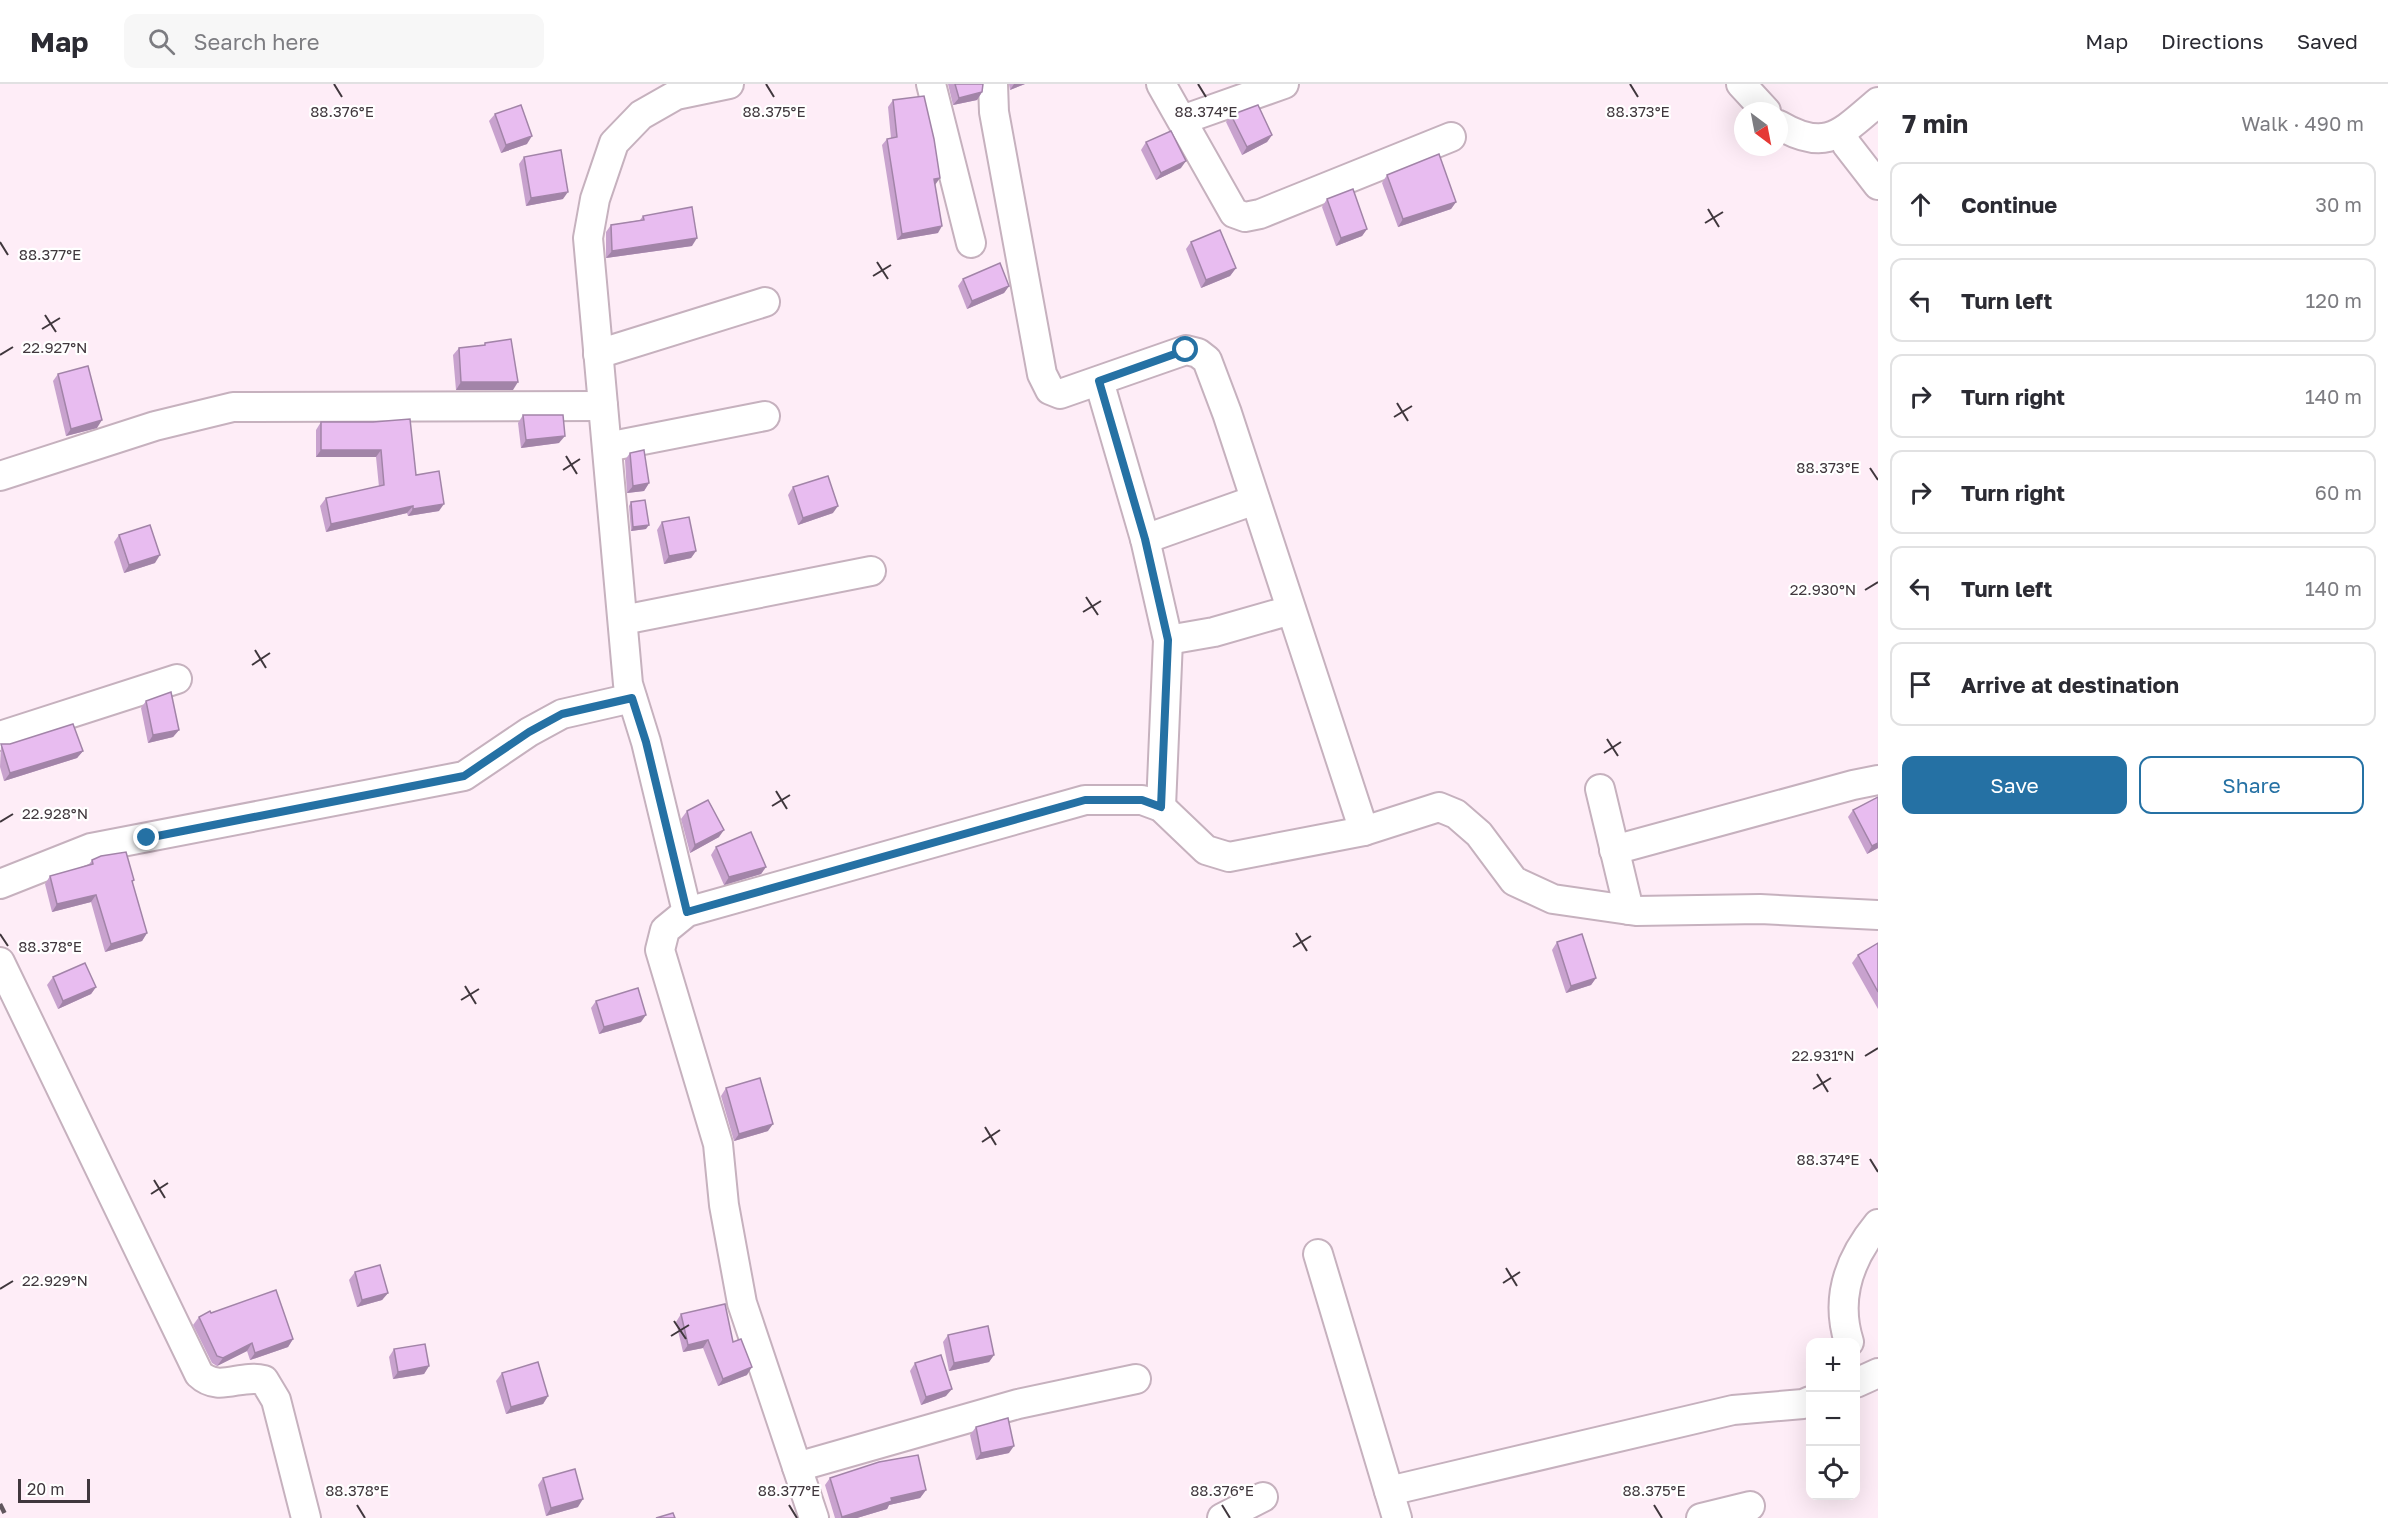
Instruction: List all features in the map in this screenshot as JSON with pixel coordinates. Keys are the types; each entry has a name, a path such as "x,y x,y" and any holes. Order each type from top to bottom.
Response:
{"street":[{"path":"687,912 646,742 628,684 588,238 595,199 615,143 641,115 676,95 729,84"},
{"path":"931,84 971,243"},
{"path":"993,84 994,112 1042,374 1050,390 1060,394 1186,350 1198,353 1207,360 1364,831"},
{"path":"1161,84 1234,213 1245,217 1260,214 1451,137"},
{"path":"1182,120 1284,84"},
{"path":"1741,84 1758,102"},
{"path":"1788,129 1808,139 1823,140 1841,133 1878,102"},
{"path":"1841,133 1878,184"},
{"path":"598,354 765,302"},
{"path":"1099,381 1145,539 1168,640 1161,807"},
{"path":"0,476 155,426 233,407 603,406"},
{"path":"607,447 765,416"},
{"path":"1145,539 1255,500"},
{"path":"622,620 871,572"},
{"path":"1168,640 1214,632 1291,609"},
{"path":"0,736 177,679"},
{"path":"0,884 91,848 464,776 529,732 562,714 632,698"},
{"path":"1614,850 1853,784 1878,780"},
{"path":"1600,789 1629,910"},
{"path":"814,1518 742,1303 724,1206 717,1144 660,950 665,930 687,912 1085,800 1142,800 1161,807 1206,850 1229,857 1364,831 1439,807 1456,814 1479,834 1514,881 1553,899 1629,910 1760,909 1878,915"},
{"path":"0,962 199,1374 207,1382 221,1383 251,1377 264,1380 276,1400 306,1518"},
{"path":"1848,1338 1842,1303 1848,1277 1861,1245 1878,1224"},
{"path":"1318,1254 1397,1518"},
{"path":"797,1467 1018,1404 1136,1378"},
{"path":"1389,1491 1733,1410 1806,1403"},
{"path":"1222,1518 1263,1497"},
{"path":"1701,1518 1750,1506"}],"building":[{"path":"955,84 983,84 982,92 959,98"},
{"path":"924,96 940,178 934,179 942,226 902,234 887,139 897,137 893,100"},
{"path":"521,105 532,136 506,145 495,114"},
{"path":"1258,105 1272,135 1247,147 1231,115"},
{"path":"1171,131 1186,161 1161,173 1146,142"},
{"path":"561,150 568,192 531,198 524,157"},
{"path":"1439,154 1456,202 1403,219 1387,175"},
{"path":"1353,189 1367,229 1341,238 1327,199"},
{"path":"692,207 697,238 612,251 611,225 644,220 643,216"},
{"path":"1220,230 1236,268 1206,280 1191,242"},
{"path":"1000,263 1009,286 972,301 963,279"},
{"path":"511,339 518,382 461,382 459,348"},
{"path":"88,366 102,420 71,429 58,374"},
{"path":"523,415 563,415 565,436 526,440"},
{"path":"410,419 416,475 439,471 444,504 413,509 413,506 331,524 326,498 384,485 381,450 321,450 321,422"},
{"path":"644,450 649,483 633,486 630,453"},
{"path":"828,476 838,506 803,518 793,487"},
{"path":"645,500 649,525 633,527 631,502"},
{"path":"689,517 696,551 669,556 662,522"},
{"path":"150,525 160,555 129,565 119,535"},
{"path":"171,692 179,730 153,735 146,701"},
{"path":"73,724 83,751 10,773 1,744 10,744"},
{"path":"1878,797 1878,843 1872,846 1853,810"},
{"path":"708,800 724,830 695,845 687,811"},
{"path":"751,832 766,867 729,877 716,847"},
{"path":"126,852 147,933 111,944 96,895 57,904 50,876 93,864 92,860 101,856"},
{"path":"1582,934 1596,978 1571,986 1557,942"},
{"path":"1878,943 1878,992 1858,955"},
{"path":"85,963 96,987 63,1001 53,977"},
{"path":"638,988 646,1015 604,1027 596,1001"},
{"path":"760,1078 773,1124 739,1134 726,1088"},
{"path":"380,1265 388,1293 362,1300 355,1272"},
{"path":"276,1290 293,1339 255,1353 252,1343 223,1358 217,1356 199,1317 210,1311 211,1313"},
{"path":"725,1304 733,1342 741,1339 752,1367 723,1379 708,1340 688,1345 681,1314"},
{"path":"988,1326 994,1355 954,1363 948,1335"},
{"path":"425,1344 429,1366 398,1372 394,1349"},
{"path":"941,1355 952,1389 926,1397 915,1363"},
{"path":"538,1362 548,1396 511,1407 502,1373"},
{"path":"1008,1418 1014,1446 981,1453 976,1427"},
{"path":"918,1455 926,1490 891,1498 892,1501 842,1517 830,1478 879,1462"},
{"path":"575,1469 583,1499 551,1508 543,1478"},
{"path":"673,1513 675,1518 656,1518"}],"railway":[{"path":"0,1504 7,1518"}],"route":[{"path":"147,838 464,776 529,732 562,714 632,698 646,742 687,912 1085,800 1142,800 1161,807 1168,640 1145,539 1099,381 1186,350"}]}
